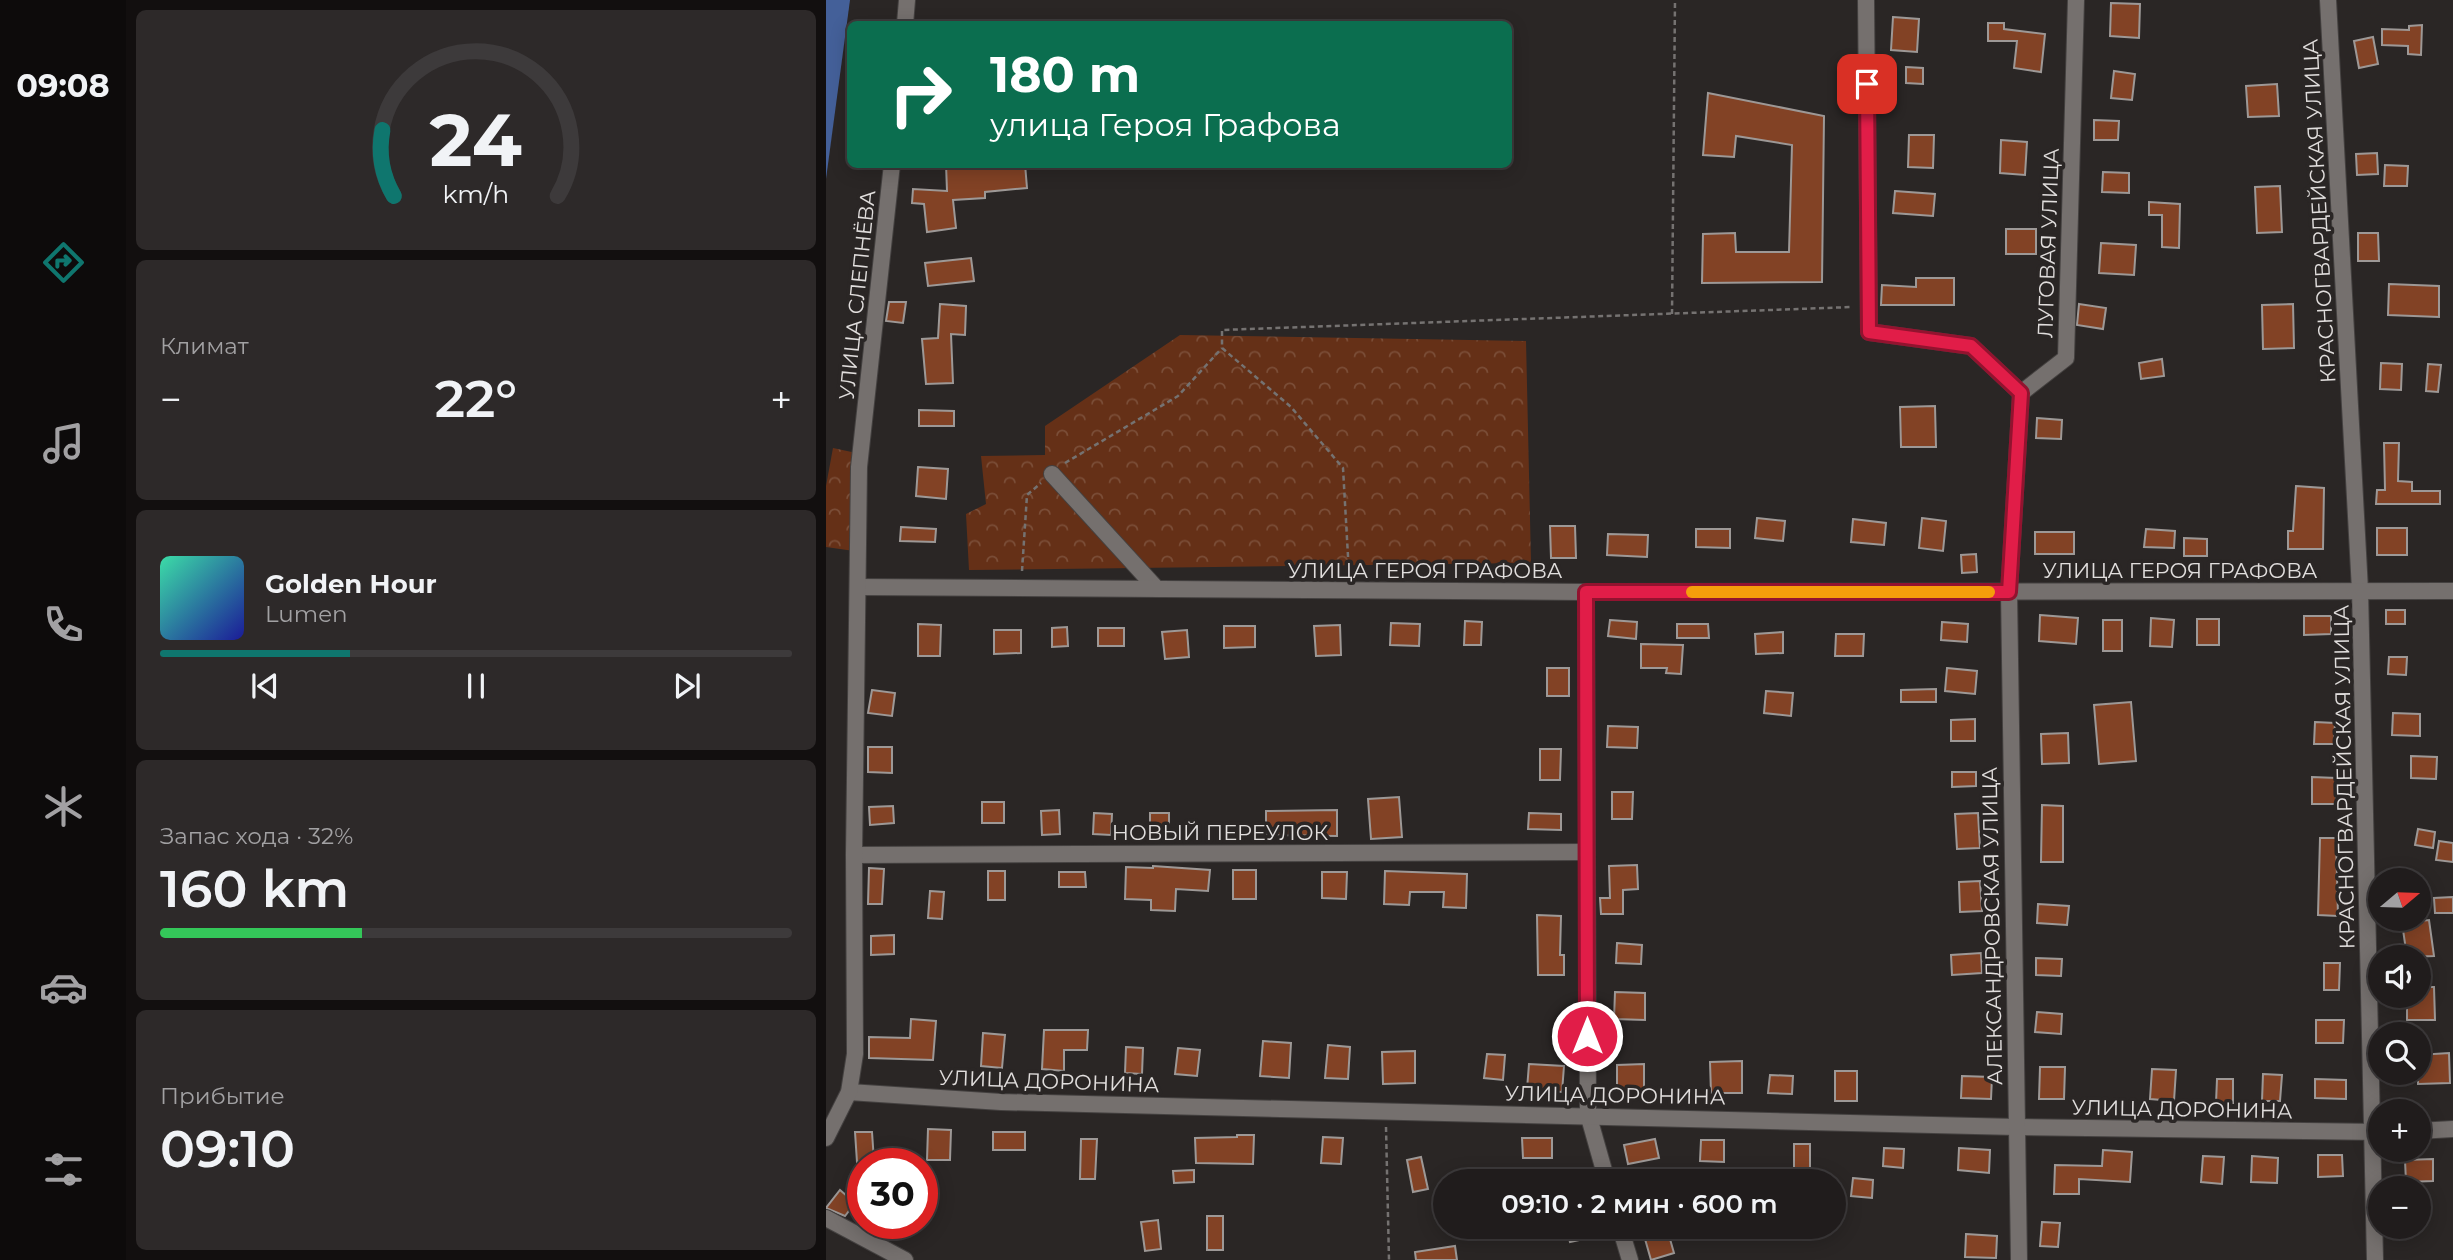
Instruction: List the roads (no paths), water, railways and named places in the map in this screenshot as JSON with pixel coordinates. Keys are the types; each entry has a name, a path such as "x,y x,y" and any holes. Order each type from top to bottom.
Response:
{"street":[{"path":"905,21 908,0"},
{"path":"1866,0 1869,332 1971,346 2021,393 2009,592"},
{"name":"ЛУГОВАЯ УЛИЦА","path":"2021,393 2066,358 2076,0"},
{"name":"КРАСНОГВАРДЕЙСКАЯ УЛИЦА","path":"2328,0 2360,590 2376,1099"},
{"name":"УЛИЦА СЛЕПНЁВА","path":"826,1138 849,1092 855,1054 854,855 859,467 892,168"},
{"path":"1052,474 1157,589"},
{"name":"УЛИЦА ГЕРОЯ ГРАФОВА","path":"858,587 1586,592 2453,591"},
{"path":"1586,592 1588,1114 1604,1169"},
{"name":"АЛЕКСАНДРОВСКАЯ УЛИЦА","path":"2009,592 2019,1260"},
{"name":"НОВЫЙ ПЕРЕУЛОК","path":"854,855 1586,852"},
{"name":"УЛИЦА ДОРОНИНА","path":"849,1092 1001,1102 1385,1112 1588,1114 2016,1127 2368,1132"},
{"path":"2431,1130 2453,1129"},
{"name":"КРАСНОГВАРДЕЙСКАЯ УЛИЦА","path":"2375,1260 2377,1162"},
{"path":"826,1218 905,1260"},
{"path":"1623,1239 1629,1260"}],"water":[{"path":"826,0 850,0 847,21 826,179"}]}
